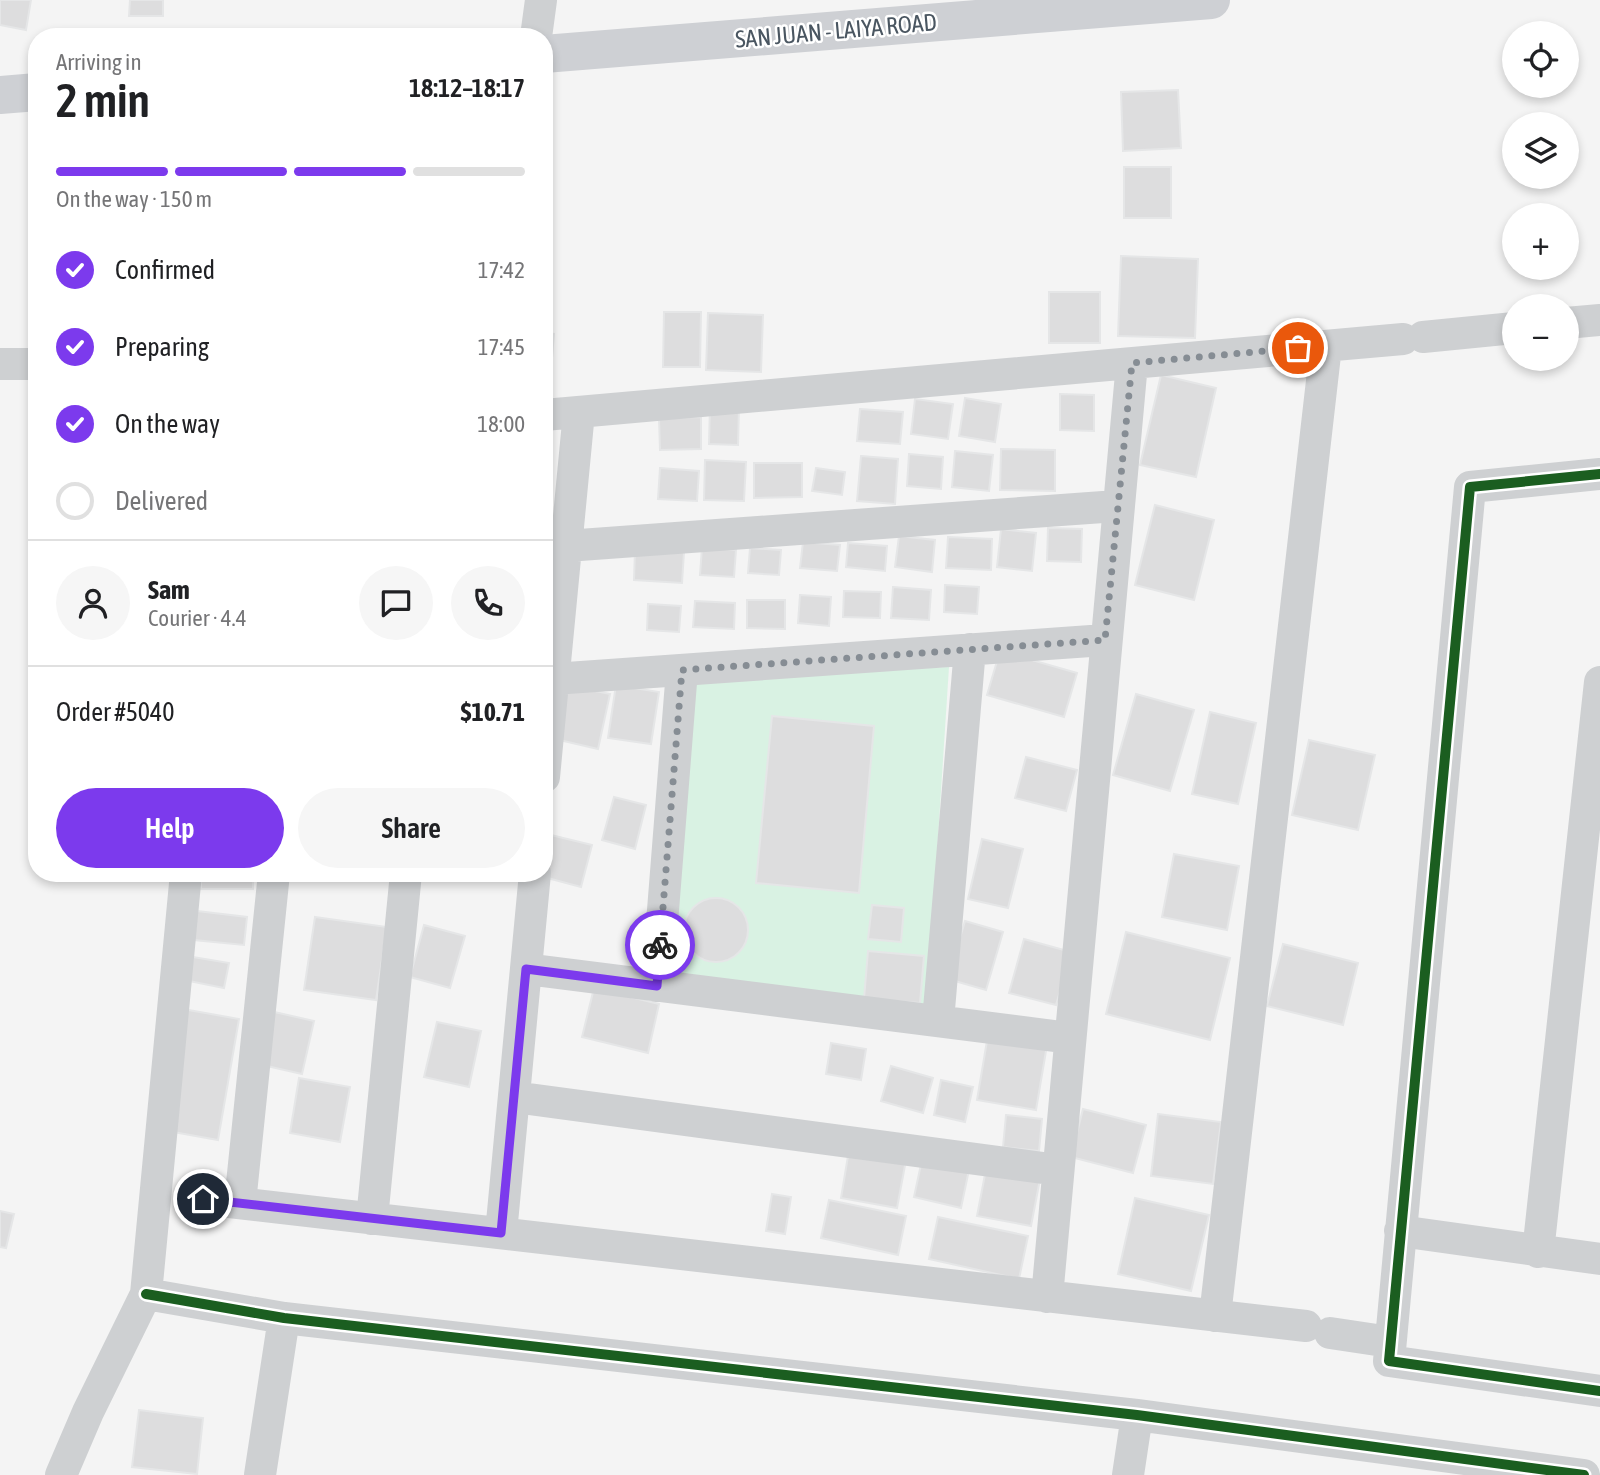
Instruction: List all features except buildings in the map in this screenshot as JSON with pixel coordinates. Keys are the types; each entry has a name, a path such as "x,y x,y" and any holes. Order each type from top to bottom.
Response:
{"main road":[{"name":"SAN JUAN - LAIYA ROAD","path":"553,53 1211,0"},
{"path":"0,95 28,93"}],"street":[{"path":"537,28 541,0"},
{"path":"1579,322 1600,320"},
{"path":"553,414 1502,329"},
{"path":"1215,1316 1326,346"},
{"path":"1047,1297 1132,363"},
{"path":"0,364 28,364"},
{"path":"579,412 553,679 1105,640"},
{"path":"1600,474 1470,487 1389,1361 1600,1391"},
{"path":"566,546 1117,506"},
{"path":"938,1021 970,649"},
{"path":"657,986 682,670"},
{"path":"1538,1252 1600,682"},
{"path":"61,1475 88,1412 146,1294 185,882"},
{"path":"240,1203 273,882"},
{"path":"372,1219 405,882"},
{"path":"501,1233 534,882"},
{"path":"526,969 1070,1038"},
{"path":"514,1097 1058,1170"},
{"path":"203,1199 1215,1316 1390,1342"},
{"path":"1400,1231 1600,1259"},
{"path":"146,1294 284,1318 1137,1415 1584,1475"},
{"path":"260,1475 284,1318"},
{"path":"1128,1475 1137,1415"}],"green space":[{"path":"949,667 927,1008 671,976 693,680"}],"cycle path":[{"path":"1600,474 1470,487 1389,1361 1600,1391"},
{"path":"146,1294 284,1318 1137,1415 1584,1475"}],"way so far":[{"path":"660,945 682,670 1105,640 1132,363 1298,348"}],"route":[{"path":"203,1199 501,1233 526,969 657,986 660,945"}]}
